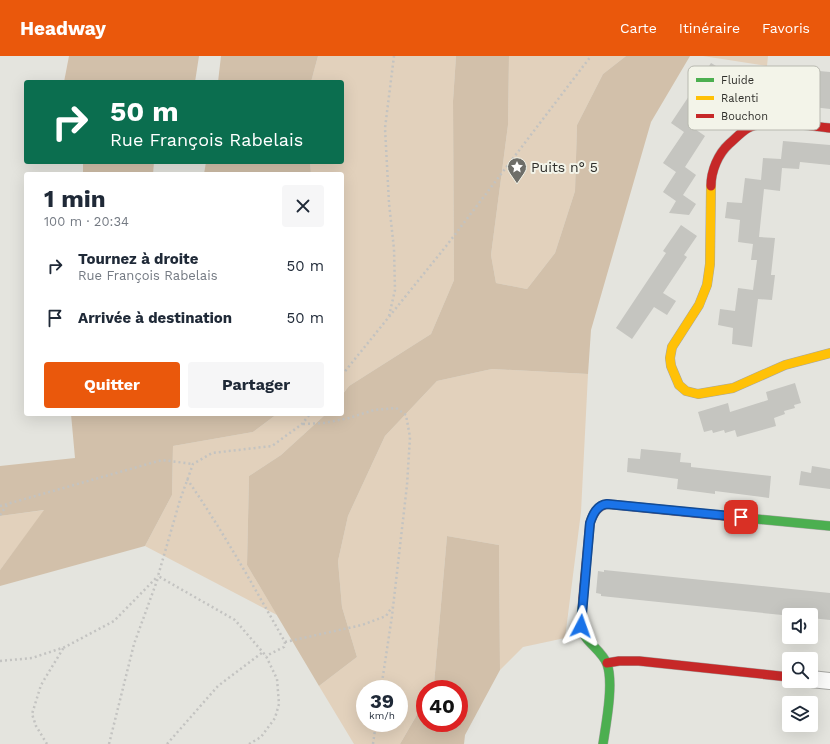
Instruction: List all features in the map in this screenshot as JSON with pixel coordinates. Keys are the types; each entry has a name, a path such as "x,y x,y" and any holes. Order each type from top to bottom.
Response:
{"street":[{"path":"820,127 830,128"},
{"path":"745,130 732,140 719,156 713,173 711,184 710,264 707,285 699,305 672,347 670,353 671,366 682,389 692,394 698,394 725,390 742,385 769,371 791,363 830,353"},
{"path":"603,744 609,669 607,663 587,640 582,632 581,626 590,523 595,512 602,504 830,526"},
{"path":"607,663 619,661 638,661 782,676"},
{"path":"818,680 830,681"}],"path":[{"path":"389,317 395,290 394,249 389,203 385,128 394,56"},
{"path":"344,373 448,245 591,56"},
{"path":"302,424 324,423 349,418 374,410 396,408 406,415 410,437 407,484 393,606 382,680"},
{"path":"109,744 134,644 158,576 180,500 193,464 212,452 272,446 302,424 308,416"},
{"path":"0,506 162,460 193,464"},
{"path":"187,479 242,565 285,642 284,647 266,656"},
{"path":"0,515 7,505"},
{"path":"0,661 32,658 64,647 114,621 158,576"},
{"path":"158,576 235,620 266,656 277,679 278,704 275,718 261,737 249,744"},
{"path":"285,642 362,625 386,616 393,606"},
{"path":"47,744 36,726 32,714 41,685 64,647"},
{"path":"167,744 218,686 263,652"},
{"path":"373,744 375,732"}],"shaded area":[{"path":"69,56 199,56 195,80 64,80"},
{"path":"221,56 318,56 312,80 218,80"},
{"path":"318,56 456,56 453,101 454,280 431,334 349,386 344,392 344,172 311,172 310,164 344,164 344,80 312,80"},
{"path":"456,56 509,56 508,125 491,255 496,283 527,289 555,253 575,191 577,125 603,74 626,56 690,56 651,122 591,330 588,374 492,369 437,381 385,436 348,516 338,561 342,607 357,657 319,686 247,565 249,476 281,455 324,416 344,416 344,392 349,386 431,334 454,280 453,101"},
{"path":"509,56 626,56 603,74 577,125 575,191 555,253 527,289 496,283 491,255 508,125"},
{"path":"703,56 768,56 767,66"},
{"path":"83,164 154,164 153,172 83,172"},
{"path":"206,164 310,164 311,172 204,172"},
{"path":"492,369 588,374 581,512 565,638 523,647 500,670 499,545 447,536 434,680 416,680 416,716 408,730 408,680 356,680 356,732 407,732 400,744 354,744 319,686 357,657 342,607 338,561 348,516 385,436 437,381"},
{"path":"71,416 274,416 253,432 173,446 172,495 145,546 0,586 0,570 44,510 0,516 0,466 75,458"},
{"path":"274,416 324,416 281,455 249,476 247,565 277,615 145,546 172,495 173,446 253,432"},
{"path":"45,510 0,570 0,516"},
{"path":"447,536 499,545 500,670 468,729 468,680 434,680"},
{"path":"416,716 416,732 467,732 464,744 400,744"}],"building":[{"path":"711,63 716,66 709,66"},
{"path":"820,71 830,72 830,109 820,108"},
{"path":"688,98 688,130 696,130 705,136 685,167 696,175 683,195 696,204 689,215 669,213 676,201 663,192 676,172 663,163 684,132 671,123"},
{"path":"783,141 830,145 830,165 800,162 799,169 782,168 780,191 764,189 759,237 775,238 771,275 775,275 772,300 758,299 752,347 732,344 733,328 718,325 720,309 735,311 738,288 753,290 757,260 751,260 753,244 738,242 740,220 725,218 727,202 742,203 745,178 761,180 763,158 781,159"},
{"path":"681,225 697,236 684,255 687,257 663,293 676,301 667,315 654,307 632,339 616,328 666,253 663,251"},
{"path":"795,383 801,403 794,405 795,408 784,411 785,414 774,418 776,426 737,437 735,430 725,433 724,430 713,433 712,430 704,432 698,412 728,403 730,412 768,400 766,392"},
{"path":"641,449 681,453 680,462 691,463 691,467 771,476 769,498 715,491 715,494 677,489 678,479 627,472 628,458 640,459"},
{"path":"812,466 830,469 830,489 799,485 801,471 811,473"},
{"path":"604,570 830,593 830,620 818,619 818,608 782,608 782,615 601,596 601,594 596,593 598,571 604,572"}],"traffic: fast":[{"path":"745,518 830,526"},
{"path":"583,599 581,627 589,642 605,659 609,672 610,692 603,744"}],"traffic: slow":[{"path":"711,186 710,264 707,285 699,305 672,347 670,358 671,366 679,385 686,391 698,394 733,388 785,365 830,353"}],"traffic: jam":[{"path":"820,127 830,128"},
{"path":"711,186 711,180 718,158 725,148 745,130"},
{"path":"583,599 590,523 596,511 604,505 607,504 745,518"},
{"path":"607,663 619,661 639,661 782,676"}],"place":[{"name":"Puits n° 5","path":"517,184"}],"route":[{"path":"581,626 590,523 592,516 602,504 741,517"}]}
